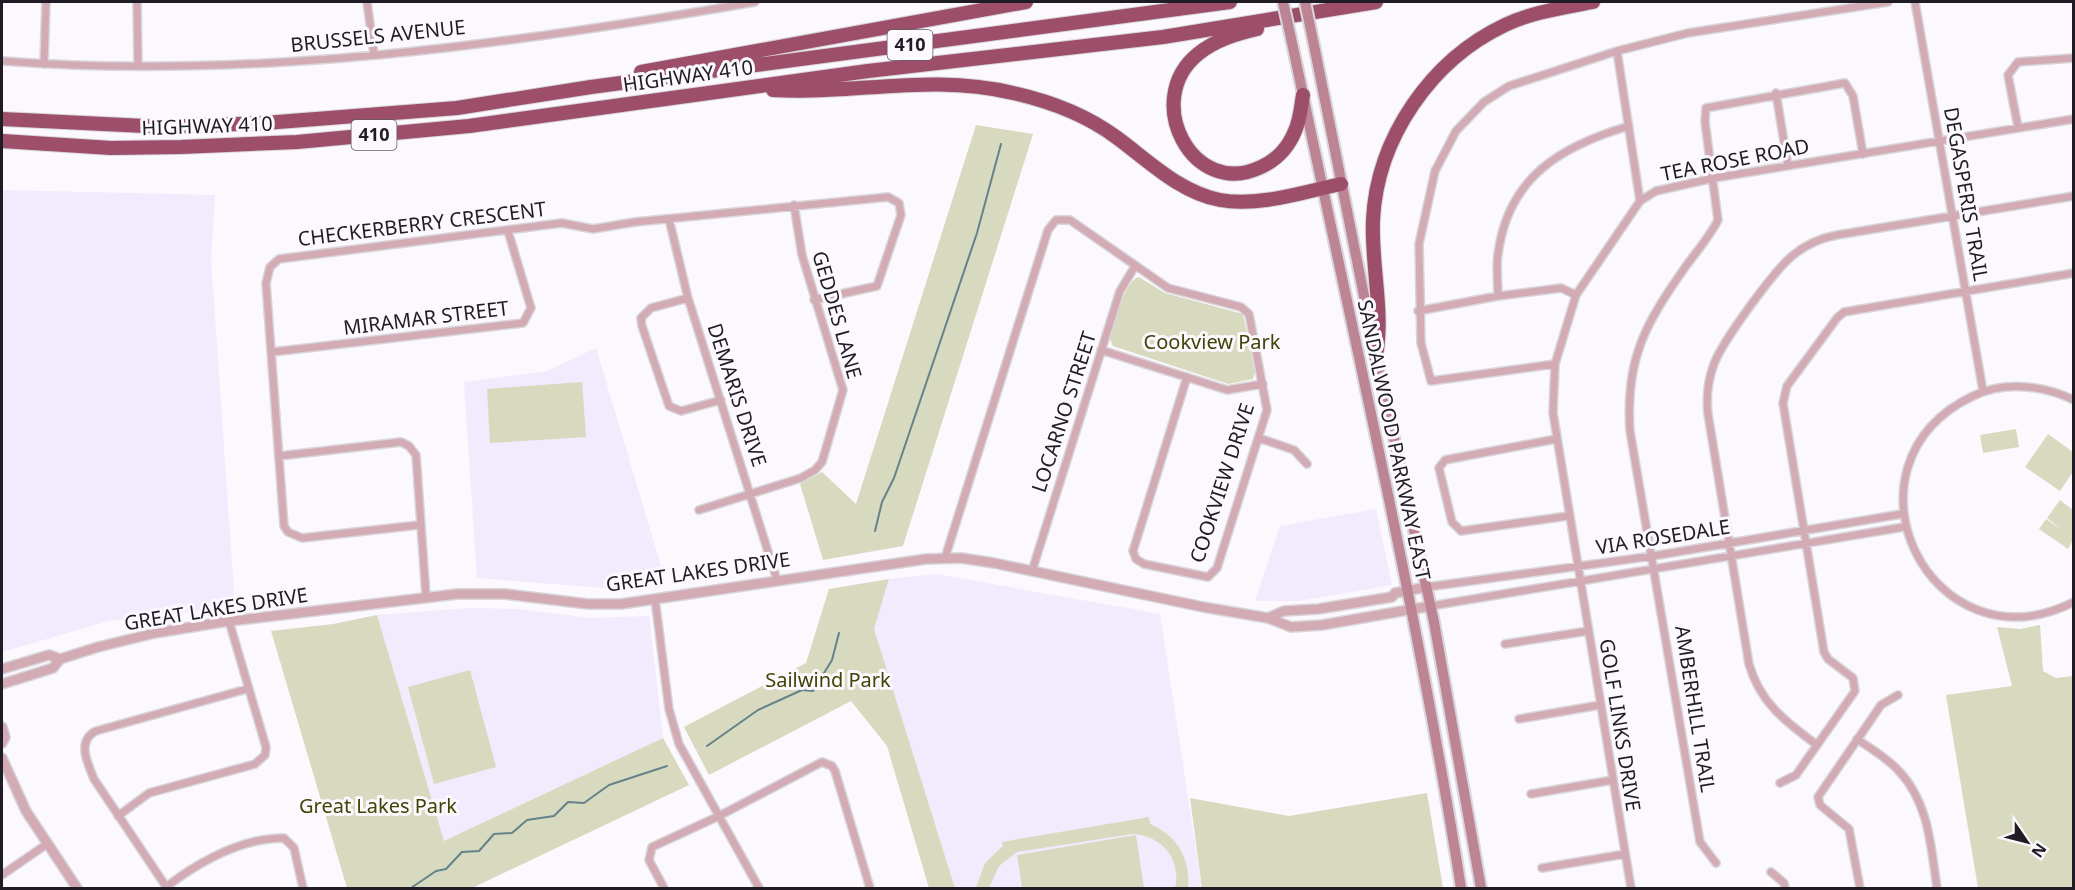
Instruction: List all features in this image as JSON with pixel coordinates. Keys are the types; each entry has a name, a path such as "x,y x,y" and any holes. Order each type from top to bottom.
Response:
{"highway":[{"path":"591,87 626,75 1026,2"},
{"name":"HIGHWAY 410","path":"2,119 144,127 266,123 457,108 591,87 1230,2"},
{"name":"HIGHWAY 410","path":"2,141 111,148 297,142 469,126 744,88 1163,36 1376,2"},
{"path":"1376,356 1380,332 1373,218 1379,180 1389,149 1407,113 1439,72 1477,41 1505,24 1536,14 1593,2"},
{"path":"1303,95 1297,125 1287,146 1269,163 1251,171 1231,172 1201,161 1185,146 1176,127 1173,105 1177,85 1184,69 1204,50 1236,34 1331,15 1348,5"},
{"path":"744,88 798,92 886,84 944,84 1012,93 1084,117 1115,136 1174,182 1195,193 1221,200 1243,201 1341,184"}],"main road":[{"name":"SANDALWOOD PARKWAY EAST","path":"1283,2 1409,590 1461,888"},
{"name":"SANDALWOOD PARKWAY EAST","path":"1305,2 1376,356 1431,606 1481,888"}],"street":[{"path":"44,64 46,2"},
{"path":"137,2 138,65"},
{"path":"367,2 374,54"},
{"name":"BRUSSELS AVENUE","path":"2,61 44,64 273,64 524,37 755,2"},
{"path":"1555,364 1431,381 1425,365 1418,310 1419,244 1435,171 1456,131 1484,102 1509,86 1617,51 1688,33 1888,2"},
{"name":"DEGASPERIS TRAIL","path":"1915,2 1983,391"},
{"path":"1617,51 1640,201"},
{"path":"2018,128 2008,75 2012,68 2018,62 2073,58"},
{"path":"1788,166 1776,93 1845,83 1853,96 1863,154"},
{"name":"AMBERHILL TRAIL","path":"1716,863 1700,842 1630,431 1629,405 1632,375 1639,343 1648,323 1718,220 1705,122 1707,108 1776,93"},
{"name":"TEA ROSE ROAD","path":"1578,566 1556,439 1552,392 1555,364 1576,295 1640,201 1656,191 1714,178 2073,119"},
{"path":"1498,296 1498,255 1503,228 1516,200 1536,173 1558,154 1580,141 1629,126"},
{"path":"1817,745 1777,714 1761,695 1754,680 1707,405 1710,378 1719,353 1778,271 1791,256 1808,245 1837,235 2073,196"},
{"name":"CHECKERBERRY CRESCENT","path":"419,525 302,538 295,537 284,526 266,283 270,267 279,259 562,224 593,229 794,205 888,197 899,203 901,208 877,286 814,300"},
{"name":"GEDDES LANE","path":"699,510 808,475 822,462 843,390 802,255 794,205"},
{"name":"DEMARIS DRIVE","path":"669,219 688,298 777,580"},
{"name":"COOKVIEW DRIVE","path":"945,558 1050,227 1056,220 1070,220 1172,290 1246,310 1267,410 1215,572 1204,577 1139,563 1134,555 1133,546 1187,377"},
{"name":"MIRAMAR STREET","path":"272,352 523,323 531,308 508,231"},
{"name":"LOCARNO STREET","path":"1032,571 1120,291 1135,266"},
{"path":"1780,783 1796,775 1854,694 1855,687 1853,678 1828,659 1824,652 1783,403 1787,386 1837,318 1844,312 2073,273"},
{"path":"1418,310 1561,288 1576,295"},
{"path":"688,298 651,308 643,314 640,322 669,406 681,411 721,400"},
{"path":"1101,350 1227,390 1263,384"},
{"path":"2073,400 2055,392 2026,387 1983,391 1951,408 1922,439 1906,475 1902,514 1904,527 1914,551 1931,577 1947,592 1972,607 1994,614 2026,616 2044,614 2073,602"},
{"path":"1258,438 1294,450 1307,464"},
{"path":"1556,439 1448,459 1440,464 1439,468 1452,522 1461,531 1568,516"},
{"path":"279,456 401,442 410,446 416,455 419,525 426,596"},
{"name":"VIA ROSEDALE","path":"1427,586 1653,556 1902,514"},
{"name":"VIA ROSEDALE","path":"1431,606 1904,527"},
{"name":"GREAT LAKES DRIVE","path":"2,669 49,655 60,659 155,633 229,621 426,596 505,594 603,605 854,568 945,558 980,560 1203,607 1268,618 1291,627 1322,625 1431,606"},
{"name":"GOLF LINKS DRIVE","path":"1578,566 1631,888"},
{"name":"GREAT LAKES DRIVE","path":"1268,618 1284,611 1392,597 1395,592 1427,586"},
{"path":"655,599 673,729 679,744 759,888"},
{"path":"118,816 149,794 261,760 265,755 266,747 247,689 229,621"},
{"path":"1505,644 1588,632"},
{"name":"GREAT LAKES DRIVE","path":"2,684 53,668 60,659"},
{"path":"247,689 91,733 84,749 88,765 118,816 166,888 216,855 262,840 284,838 294,848 303,888"},
{"path":"1860,888 1849,829 1820,805 1818,796 1881,705 1898,695"},
{"path":"1518,719 1600,705"},
{"path":"2,727 5,736 2,743"},
{"path":"1857,739 1898,769 1918,796 1925,818 1937,888"},
{"path":"2,758 26,811 77,888"},
{"path":"664,888 649,860 652,847 719,816 816,763 827,764 835,771 870,888"},
{"path":"1531,794 1613,780"},
{"path":"2,875 47,844"},
{"path":"1542,868 1625,854"},
{"path":"1771,872 1784,883 1785,888"}],"shaded area":[{"path":"2,190 215,195 211,259 235,607 109,621 2,652"},
{"path":"596,348 666,583 604,588 477,578 464,382 547,371"},
{"path":"1376,509 1392,585 1299,601 1255,601 1280,526"},
{"path":"937,574 1160,614 1202,888 955,888 874,629 889,579"},
{"path":"469,608 518,609 591,618 649,616 663,738 444,842 377,615"}],"green space":[{"path":"976,125 1033,134 903,546 823,560 800,484 822,472 856,504"},
{"name":"Cookview Park","path":"1139,277 1165,293 1243,314 1255,372 1253,379 1228,384 1113,346 1110,339 1120,304 1129,286"},
{"path":"582,382 586,437 490,443 487,389"},
{"path":"2016,429 2019,447 1983,453 1980,435"},
{"path":"2048,434 2073,452 2073,472 2060,491 2025,467"},
{"path":"2060,500 2073,510 2073,540 2068,549 2039,529 2046,519 2063,531 2047,518"},
{"name":"Sailwind Park","path":"889,579 874,629 955,888 929,888 887,746 851,701 709,775 684,727 806,663 829,589"},
{"name":"Great Lakes Park","path":"377,615 444,841 663,738 689,785 472,888 347,888 271,631 333,624"},
{"path":"2040,625 2043,671 2056,678 2073,676 2073,888 1978,888 1946,695 2012,686 1997,627 2020,629"},
{"path":"470,670 496,767 434,784 408,687"},
{"path":"1427,793 1443,888 1202,888 1190,798 1289,816"},
{"path":"1149,817 1150,824 1168,835 1180,849 1187,867 1188,888 1175,888 1175,867 1167,850 1152,839 1132,834 1017,852 999,866 989,888 976,888 985,863 1003,846 1002,842"},
{"path":"1136,835 1144,888 1022,888 1017,855"}],"waterway":[{"path":"875,531 882,502 894,478 977,233 1001,144"},
{"path":"707,746 758,710 802,690 813,691 832,660 839,633"},
{"path":"411,888 436,871 446,869 462,852 479,851 494,834 512,833 527,820 554,816 568,802 584,803 609,785 667,766"}]}
